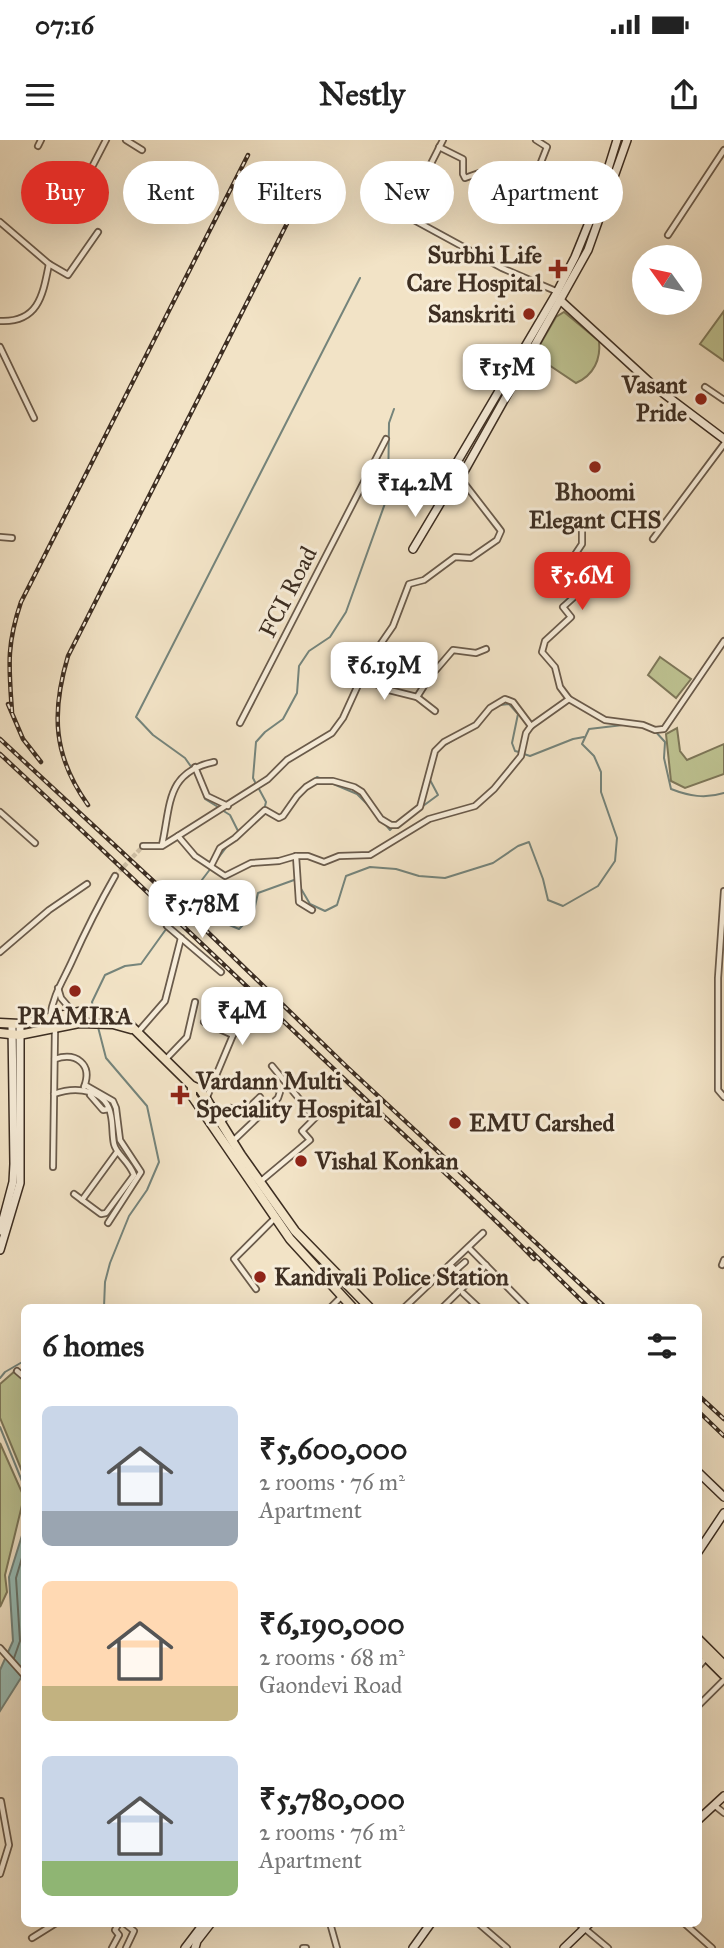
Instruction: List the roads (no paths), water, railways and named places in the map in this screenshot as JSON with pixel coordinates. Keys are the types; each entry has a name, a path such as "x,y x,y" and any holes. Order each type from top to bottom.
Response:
{"main road":[{"path":"0,1023 16,1025 76,1012 127,1022 192,1086 200,1089 296,1231 366,1304"},
{"path":"0,1033 15,1035 55,1026 114,1020"},
{"path":"192,1086 192,1096 290,1239 349,1304"},
{"path":"702,1643 724,1665"},
{"path":"702,1653 724,1678"}],"street":[{"path":"95,161 106,140"},
{"path":"126,140 142,150"},
{"path":"432,161 443,140"},
{"path":"536,140 547,147 541,161"},
{"path":"612,161 617,140"},
{"path":"617,161 627,140"},
{"path":"439,147 463,159 463,174 468,177"},
{"path":"668,235 722,159 724,150"},
{"path":"0,222 49,264 68,275 98,232"},
{"path":"421,224 559,296 655,387 724,442 653,539"},
{"path":"441,502 453,469 588,250 595,224"},
{"path":"0,321 24,317 37,307 49,264"},
{"path":"0,347 34,418"},
{"path":"413,549 441,502 461,477 521,361"},
{"path":"705,387 724,400"},
{"name":"FCI Road","path":"240,723 386,439"},
{"path":"143,846 162,846 229,806 268,779 287,760 332,733 343,718 361,677 393,626 409,584 424,580 454,557 471,558 499,537 501,531 453,469"},
{"path":"582,527 582,544 574,556 588,567 586,582 562,607 571,617 545,641 542,652 555,667 560,687 569,699 605,720 643,725 655,730 664,729 724,641"},
{"path":"0,537 12,538"},
{"path":"417,697 453,650 476,653 486,649"},
{"path":"361,677 389,690 417,697 435,711"},
{"path":"211,867 220,848 265,810 279,818 283,816 297,796 316,781 333,781 354,787 362,792 385,823 397,825 421,807 435,751 443,742 476,725 490,708 505,699 513,702 531,726"},
{"path":"178,836 195,856 228,876 251,863 279,861 296,856 308,856 324,862 339,856 373,854 429,819 475,806 494,789 521,753 526,733 531,726 569,699"},
{"path":"162,846 175,786 193,768 214,762"},
{"path":"193,768 207,796 229,806"},
{"path":"0,812 35,843"},
{"path":"296,856 296,890 299,902 312,910"},
{"path":"50,1017 52,1000 115,876"},
{"path":"1,950 49,910 88,884"},
{"path":"724,891 718,978 718,1090 724,1097"},
{"path":"167,926 221,972"},
{"path":"134,1031 165,1001 181,938"},
{"path":"58,987 61,998 76,1012"},
{"path":"165,1060 187,1037 195,1002"},
{"path":"206,1098 244,1011"},
{"path":"204,1022 233,1035"},
{"path":"0,1231 15,1164 16,1025"},
{"path":"53,1167 55,1026"},
{"path":"0,1250 20,1183 15,1035"},
{"path":"55,1059 65,1056 79,1060 88,1078 84,1088"},
{"path":"261,1182 310,1140 302,1131 315,1118 271,1066"},
{"path":"233,1141 278,1098 280,1092 273,1085"},
{"path":"74,1194 102,1214 106,1213 134,1175 122,1154 117,1152 109,1109 102,1098 84,1088"},
{"path":"54,1094 84,1088 113,1101 116,1108 120,1140 141,1172 108,1223"},
{"path":"90,1095 103,1110 109,1109"},
{"path":"222,1122 231,1108 242,1114 260,1097"},
{"path":"82,1200 117,1152"},
{"path":"256,1290 234,1259 275,1217"},
{"path":"408,1304 483,1233"},
{"path":"469,1248 524,1304"},
{"path":"457,1269 465,1262"},
{"path":"451,1264 468,1282"},
{"path":"446,1304 486,1265"},
{"path":"463,1293 475,1304"},
{"path":"334,1304 341,1297"},
{"path":"17,1371 21,1374"},
{"path":"702,1476 724,1497"},
{"path":"702,1546 724,1513"},
{"path":"702,1539 705,1542"},
{"path":"0,1648 21,1672"},
{"path":"702,1663 707,1657"},
{"path":"702,1702 724,1678"},
{"path":"702,1816 724,1796"},
{"path":"0,1874 9,1845 1,1801"},
{"path":"714,1805 724,1813"},
{"path":"32,1938 50,1927"},
{"path":"112,1948 118,1936 115,1930 118,1927"},
{"path":"126,1948 134,1931 128,1927"},
{"path":"186,1948 201,1927"},
{"path":"195,1948 208,1927"},
{"path":"331,1927 337,1948"},
{"path":"410,1948 423,1927"},
{"path":"410,1948 428,1927"},
{"path":"483,1927 508,1948"},
{"path":"564,1948 582,1927"},
{"path":"586,1927 608,1948"},
{"path":"688,1927 712,1948"}],"water":[{"path":"21,1539 21,1678 0,1711 0,1670 13,1641 9,1577"}],"waterway":[{"path":"192,768 185,758 153,735 136,717 360,278"},
{"path":"255,782 256,742 283,719 297,693 299,666 309,651 330,637 346,612 388,495 389,423 394,409"},
{"path":"500,705 509,704 518,714 512,743 515,751 519,752"},
{"path":"300,887 310,904 325,911 337,905 346,876 370,867 445,878 493,863 529,842 548,900 563,906 598,886 615,861 617,838 601,792 601,772 594,756 582,744 589,729 623,725"},
{"path":"442,747 470,730"},
{"path":"655,731 665,742 664,758 671,789 697,796 724,793"},
{"path":"524,754 530,756 584,737"},
{"path":"312,781 317,777 322,779"},
{"path":"423,806 438,795 429,778"},
{"path":"331,783 357,794 372,809"},
{"path":"259,789 266,802 265,806"},
{"path":"204,795 205,799 218,807"},
{"path":"222,810 230,815 238,831"},
{"path":"385,824 390,830 393,827"},
{"path":"216,861 228,845"},
{"path":"192,893 211,868"},
{"path":"94,1012 92,1002 105,975 125,966 141,964 192,893 214,909 227,924 239,929 253,915 258,893 294,880 296,883"},
{"path":"98,1027 106,1058 147,1106 159,1162 147,1190 129,1216 110,1263 105,1282 104,1304"},
{"path":"0,1378 21,1363"},
{"path":"0,1427 21,1479"}],"tunnel":[{"path":"115,876 143,846"}],"railway":[{"path":"12,712 10,657 13,631 21,602 248,155"},
{"path":"88,805 68,769 58,734 59,696 68,656 287,224"},
{"path":"8,704 23,739 41,762"},
{"path":"0,739 602,1304"},
{"path":"0,754 534,1259"},
{"path":"529,1249 585,1304"},
{"path":"702,1399 724,1419"},
{"path":"702,1415 724,1436"}],"place":[{"name":"Surbhi Life Care Hospital","path":"558,269"},
{"name":"Sanskriti","path":"529,314"},
{"name":"Vasant Pride","path":"701,399"},
{"name":"Bhoomi Elegant CHS","path":"595,467"},
{"name":"PRAMIRA","path":"75,991"},
{"name":"Vardann Multi Speciality Hospital","path":"180,1095"},
{"name":"EMU Carshed","path":"455,1123"},
{"name":"Vishal Konkan","path":"301,1161"},
{"name":"Kandivali Police Station","path":"260,1277"}]}
